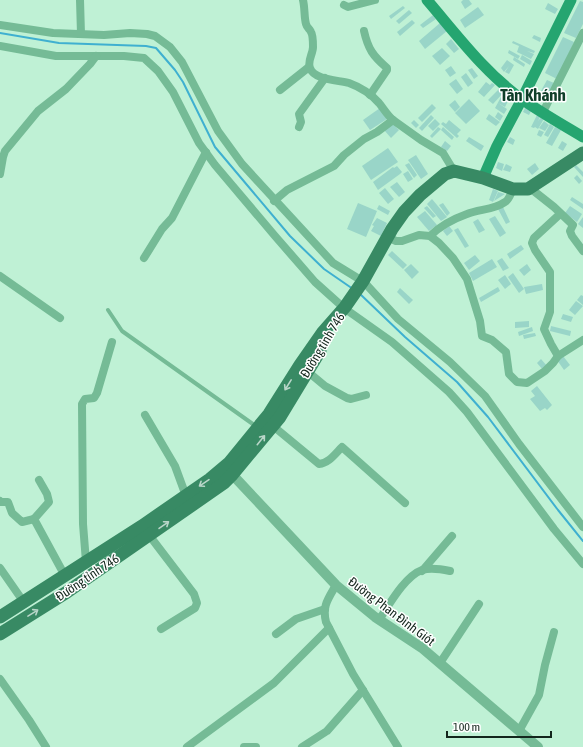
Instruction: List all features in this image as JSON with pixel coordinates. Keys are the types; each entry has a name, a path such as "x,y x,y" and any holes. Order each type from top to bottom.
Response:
{"main road":[{"path":"428,0 465,44 495,76 522,99 583,137"},
{"path":"483,178 497,146 572,0"},
{"path":"344,309 363,281 387,237 404,212 416,199 445,174 454,171 483,178 513,189 521,190 530,188 583,153"},
{"name":"Đường tỉnh 746","path":"0,617 142,526 214,476 228,471 273,426 330,337 344,309"},
{"name":"Đường tỉnh 746","path":"0,634 67,592 224,483 228,471 269,414 300,365 323,332 344,309"}],"street":[{"path":"80,0 80,34"},
{"path":"303,0 307,27 312,33 313,51 309,61 311,71 322,77 349,83 366,91 393,120 421,140 443,153 454,171"},
{"path":"344,5 348,7 376,0"},
{"path":"0,25 80,34 147,34 155,36 170,47 182,62 218,131 242,164 274,201 333,263 363,281 398,319 450,362 485,396 519,444 583,527"},
{"path":"364,31 366,43 374,57 387,68 370,94"},
{"path":"543,112 583,33"},
{"path":"0,46 56,56 124,56 144,58 158,71 173,92 199,143 215,165 280,242 315,282 344,309 392,342 449,392 467,412 554,529 583,564"},
{"path":"0,174 5,152 38,110 66,89 96,56"},
{"path":"280,90 309,67"},
{"path":"299,127 301,122 299,114 325,78"},
{"path":"274,201 286,190 334,166 344,155 364,139 377,132 393,120"},
{"path":"144,258 162,229 172,218 206,152"},
{"path":"530,188 554,207 573,225 570,231 583,251"},
{"path":"430,236 449,221 467,214 489,209 506,202 513,189"},
{"path":"558,356 544,328 550,312 550,272 534,250 532,243 534,238 560,214"},
{"path":"387,237 396,241 402,241 419,235 430,236 453,258 467,279 480,321 482,336 492,340 506,352 509,374 518,382 527,383 544,371 558,356 583,340"},
{"path":"0,276 60,318"},
{"path":"86,562 83,524 82,404 85,399 94,398 97,393 112,342"},
{"path":"307,371 325,386 347,398 351,399 366,395"},
{"path":"145,415 175,466 186,496"},
{"path":"273,426 319,464 324,464 342,447 405,503"},
{"name":"Đường Phan Đình Giót","path":"228,471 336,585 379,620 422,648 538,747"},
{"path":"0,501 8,502 12,513 22,522 34,519 49,502 47,494 39,480"},
{"path":"34,519 65,576"},
{"path":"149,535 194,594 197,603 195,608 161,628"},
{"path":"379,620 403,586 413,576 422,570 452,536"},
{"path":"0,568 24,601"},
{"path":"422,570 436,568 450,570"},
{"path":"336,585 328,598 324,614 329,628 363,690 398,747"},
{"path":"440,663 479,604"},
{"path":"276,634 296,619 325,609"},
{"path":"187,747 274,683 329,628"},
{"path":"519,731 539,695 554,632"},
{"path":"0,679 46,747"},
{"path":"302,747 327,730 363,690"},
{"path":"244,747 256,747"}],"lane":[{"path":"108,310 122,332 258,428"}],"building":[{"path":"463,0 469,0 472,4 465,9 461,2"},
{"path":"580,1 583,2 583,24 576,38 564,33"},
{"path":"548,3 558,9 555,14 545,9"},
{"path":"403,6 405,8 391,19 389,16"},
{"path":"478,7 484,15 465,28 460,20"},
{"path":"409,10 412,13 399,24 396,21"},
{"path":"433,15 436,19 423,28 420,25"},
{"path":"412,20 415,23 400,36 397,32"},
{"path":"440,23 447,31 425,49 419,41"},
{"path":"534,35 541,38 540,42 532,38"},
{"path":"563,37 574,42 557,79 545,73"},
{"path":"451,39 459,49 454,53 446,44"},
{"path":"513,41 535,51 534,53 527,51 534,54 531,59 517,52 519,46 512,43"},
{"path":"442,48 450,56 440,65 432,56"},
{"path":"509,50 520,56 518,59 508,53"},
{"path":"522,55 532,61 530,65 520,59"},
{"path":"514,57 525,64 524,67 513,60"},
{"path":"507,60 514,65 509,74 505,72 509,66 504,72 501,68"},
{"path":"451,66 456,73 450,77 445,70"},
{"path":"472,68 478,76 474,79 468,70"},
{"path":"466,73 473,83 468,87 461,77"},
{"path":"456,79 463,89 457,94 449,84"},
{"path":"547,80 554,83 548,94 541,91"},
{"path":"486,82 490,85 492,83 495,85 484,97 478,92"},
{"path":"500,88 504,92 493,104 488,100"},
{"path":"558,89 566,94 560,103 553,99"},
{"path":"501,97 508,101 505,107 498,103 507,109 504,114 495,108"},
{"path":"469,99 480,111 466,124 455,113"},
{"path":"455,100 460,107 455,112 449,105"},
{"path":"432,104 436,108 422,122 418,118"},
{"path":"526,106 532,109 529,115 523,112"},
{"path":"380,108 387,119 370,130 363,120"},
{"path":"498,112 503,116 500,121 495,117"},
{"path":"538,113 541,115 538,121 542,116 545,117 538,129 531,127"},
{"path":"489,114 500,122 496,126 486,119"},
{"path":"431,115 434,118 422,131 419,128"},
{"path":"435,119 440,124 433,131 428,126"},
{"path":"414,120 419,125 416,128 411,123"},
{"path":"449,120 461,130 457,134 459,136 457,138 441,124 443,122 446,124"},
{"path":"544,121 549,125 545,131 539,128"},
{"path":"392,123 399,130 391,138 384,130"},
{"path":"550,124 554,127 548,137 544,135"},
{"path":"438,127 441,129 432,138 430,136"},
{"path":"443,127 454,137 452,140 441,130"},
{"path":"555,127 561,130 552,146 546,143"},
{"path":"539,130 544,132 541,137 537,135"},
{"path":"469,137 484,146 481,151 466,141"},
{"path":"510,137 515,140 513,145 507,142"},
{"path":"445,141 451,146 447,151 441,147"},
{"path":"562,141 567,144 563,151 558,148"},
{"path":"388,148 398,162 371,180 362,166"},
{"path":"416,155 428,174 421,179 408,160"},
{"path":"498,162 504,164 502,171 496,168"},
{"path":"409,163 417,175 414,178 405,165"},
{"path":"535,163 539,169 532,175 527,169"},
{"path":"506,164 512,167 510,172 503,170"},
{"path":"576,165 583,172 583,177 574,167"},
{"path":"397,166 402,172 378,190 373,182 393,167 394,168"},
{"path":"408,171 413,179 408,182 403,174"},
{"path":"577,175 582,181 579,184 574,178"},
{"path":"397,182 405,192 399,197 390,187"},
{"path":"385,188 394,199 388,204 379,193"},
{"path":"493,189 498,191 493,202 489,200"},
{"path":"498,192 505,194 494,201"},
{"path":"572,197 583,204 583,209 570,200"},
{"path":"432,199 447,217 441,221 427,204"},
{"path":"358,203 377,211 366,237 347,229"},
{"path":"443,203 450,213 447,216 439,205"},
{"path":"379,205 390,211 388,215 377,209"},
{"path":"427,206 436,216 433,218 424,208"},
{"path":"570,206 582,214 577,222 565,213"},
{"path":"503,207 510,222 506,224 498,209"},
{"path":"425,211 437,225 429,231 417,217"},
{"path":"495,216 506,233 500,237 489,219"},
{"path":"583,217 583,228 578,224"},
{"path":"377,218 387,223 381,236 371,231 374,226 372,225"},
{"path":"478,219 485,230 479,233 473,222"},
{"path":"449,226 453,231 447,236 443,231"},
{"path":"458,228 469,246 465,248 454,230"},
{"path":"521,245 524,249 510,259 507,254"},
{"path":"392,251 407,265 403,269 388,255"},
{"path":"475,255 480,261 469,270 464,263"},
{"path":"502,258 509,268 503,271 497,261"},
{"path":"492,259 497,267 473,281 469,273"},
{"path":"411,264 419,272 412,279 404,270"},
{"path":"527,264 531,270 524,276 519,270"},
{"path":"513,273 524,289 519,293 508,277"},
{"path":"505,275 511,284 505,289 498,280"},
{"path":"542,284 543,290 526,294 524,287"},
{"path":"498,287 500,291 481,302 479,298"},
{"path":"400,288 413,300 409,304 397,292"},
{"path":"581,295 583,296 583,305 577,300"},
{"path":"576,301 583,306 575,315 569,310"},
{"path":"563,314 573,317 571,322 561,319"},
{"path":"529,321 529,327 515,328 515,322"},
{"path":"551,326 571,331 570,336 550,331"},
{"path":"532,327 533,331 519,336 518,332"},
{"path":"535,333 536,336 524,339 523,335"},
{"path":"563,356 570,365 564,370 557,360"},
{"path":"541,359 547,366 543,370 537,363"},
{"path":"537,386 552,405 547,410 545,408 540,411 530,399 535,396 531,391"}],"waterway":[{"path":"0,33 59,43 146,46 156,48 183,82 215,147 290,236 324,269 353,289"},
{"path":"359,293 405,337 457,382 488,417 583,541"}],"district":[{"name":"Tân Khánh","path":"533,95"}]}
